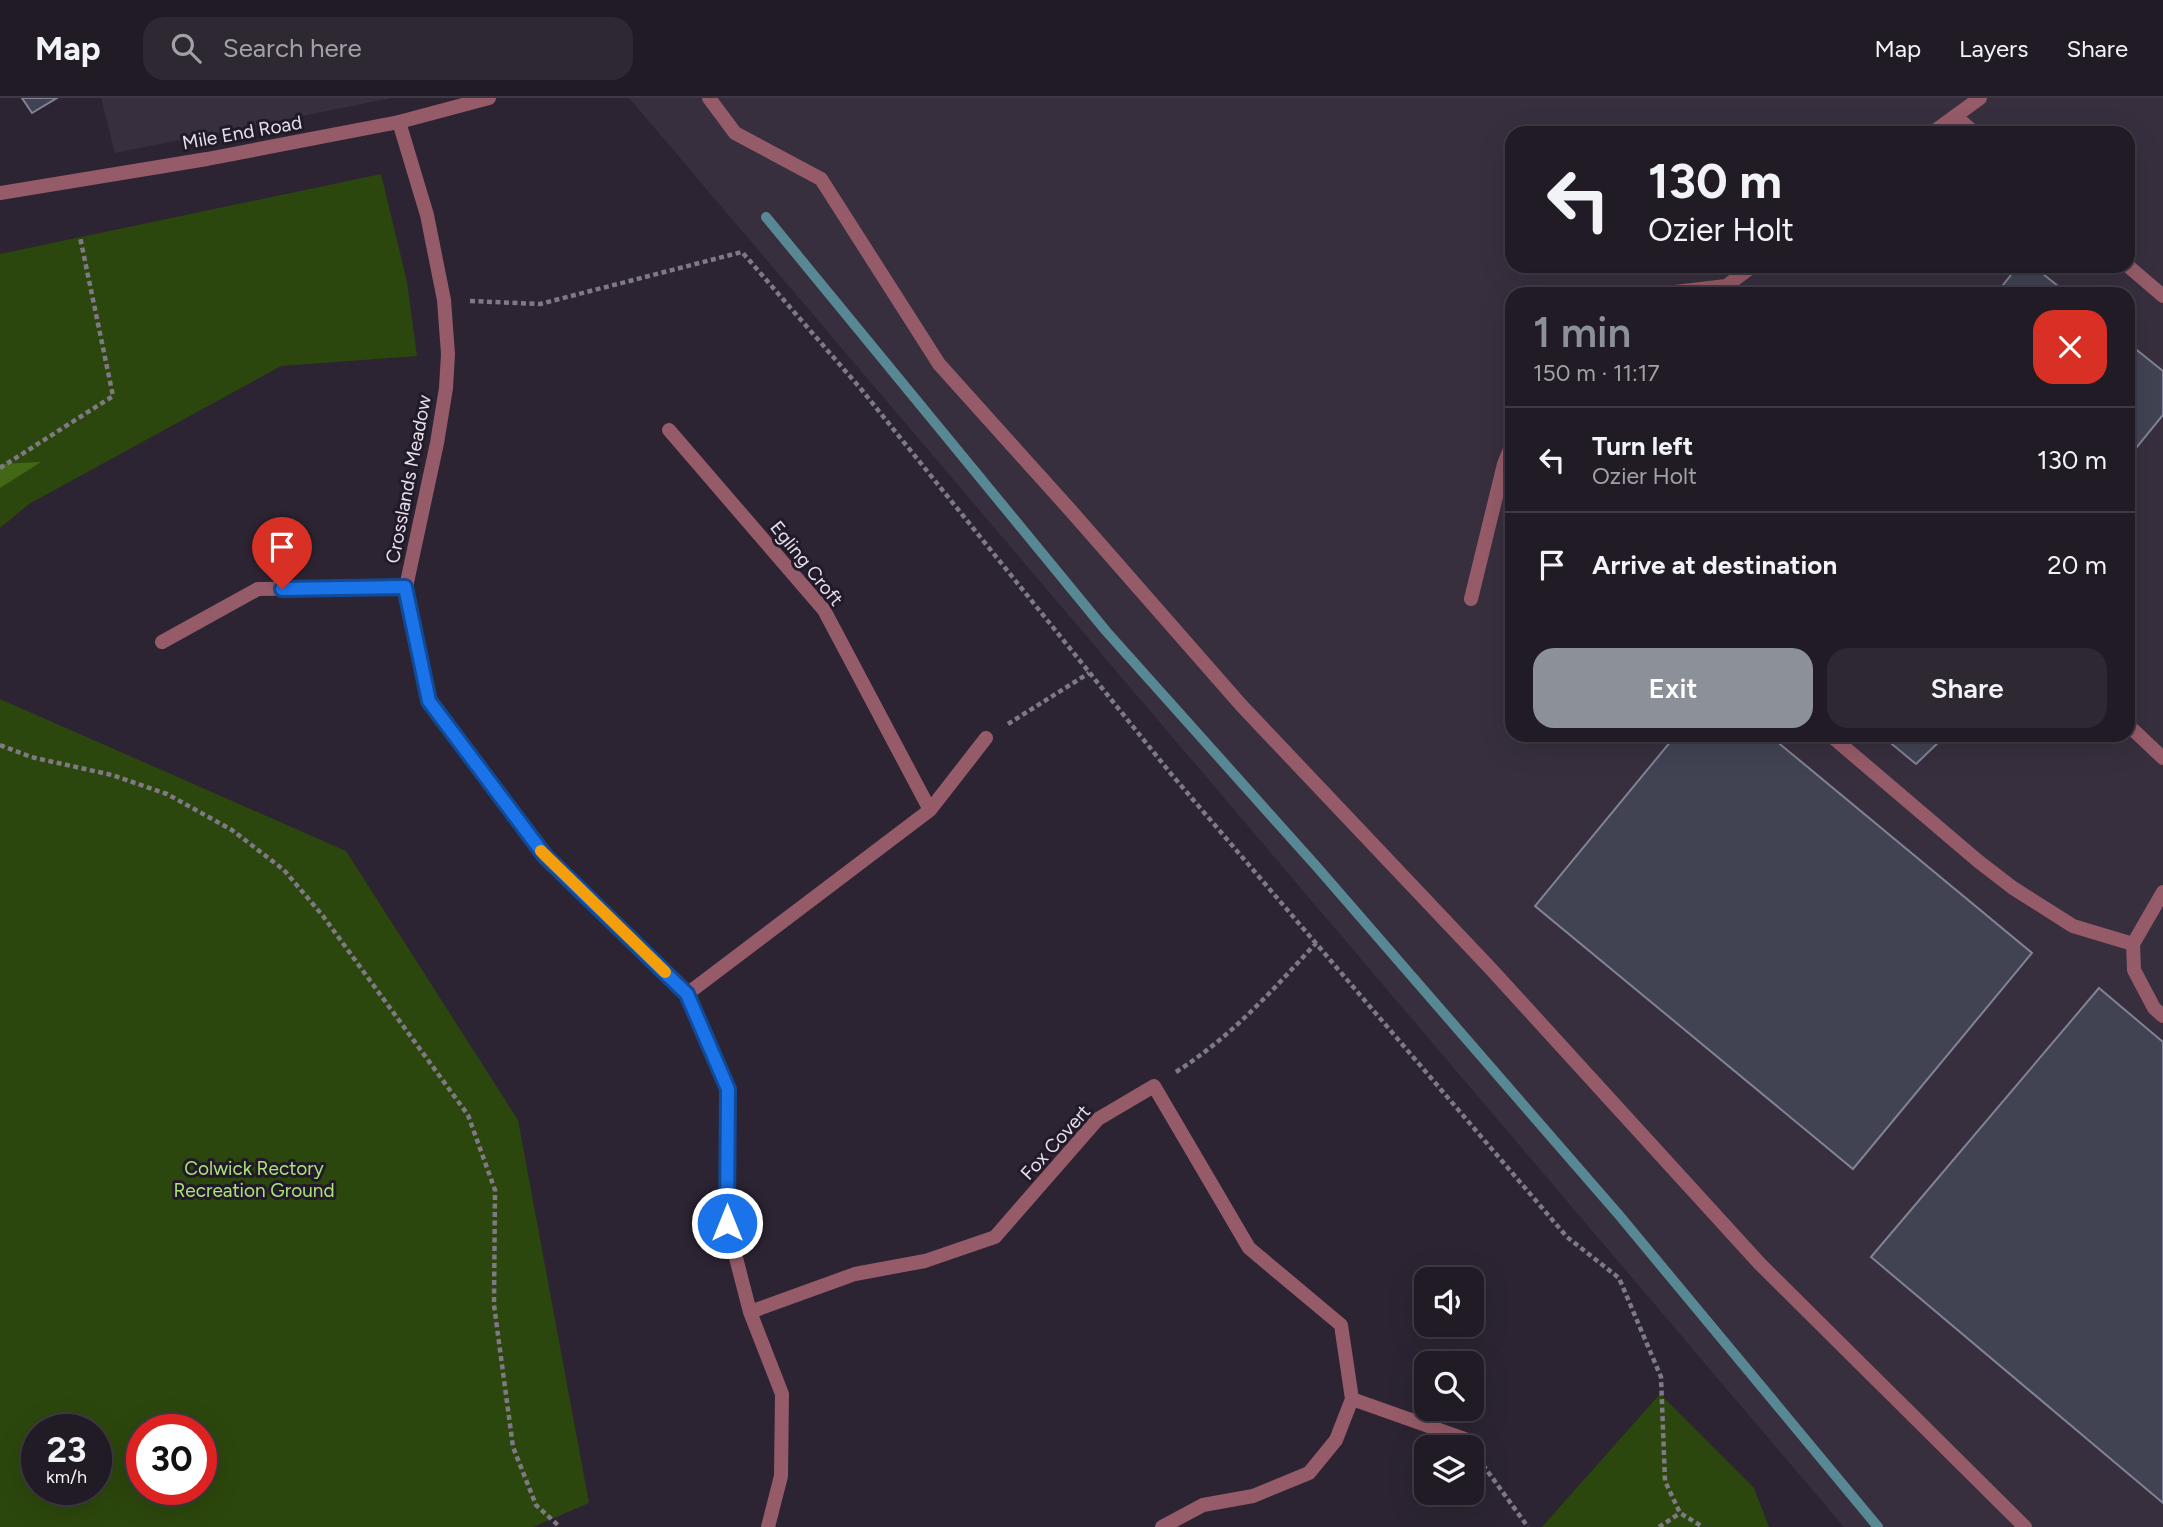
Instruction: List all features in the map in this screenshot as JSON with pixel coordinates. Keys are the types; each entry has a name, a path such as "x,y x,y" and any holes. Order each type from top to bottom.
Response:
{"street":[{"name":"Mile End Road","path":"0,193 207,159 399,122 489,98"},
{"path":"709,98 735,133 821,179 939,364 1241,705 1492,969 1760,1264 2025,1527"},
{"path":"1941,126 1979,98"},
{"path":"1955,116 1967,126"},
{"name":"Crosslands Meadow","path":"399,122 427,215 444,300 448,355 446,388 437,443 405,587 429,701 545,856 687,994 728,1089 727,1223 750,1312 782,1394 781,1476 768,1527"},
{"path":"2135,272 2163,296"},
{"path":"1730,287 1745,273"},
{"name":"Egling Croft","path":"669,430 824,610 930,810"},
{"path":"1471,599 1505,478"},
{"path":"162,642 258,589 405,587"},
{"path":"2135,732 2163,758"},
{"path":"687,994 930,810 986,738"},
{"path":"1838,742 2013,888 2073,926 2133,944"},
{"path":"2163,892 2133,944 2134,970 2154,1008 2163,1016"},
{"path":"1154,1086 1249,1248 1341,1325 1352,1399 1336,1440 1309,1473 1253,1496 1203,1505 1162,1527"},
{"name":"Fox Covert","path":"750,1312 855,1274 925,1261 995,1237 1098,1119 1154,1086"},
{"path":"1352,1399 1445,1435"}],"path":[{"path":"0,468 113,396 80,237"},
{"path":"444,300 540,304 742,252 861,389 1172,775 1567,1237 1619,1278 1661,1377 1665,1481 1680,1513 1703,1527"},
{"path":"986,738 1089,673"},
{"path":"0,745 30,757 111,775 167,794 232,830 274,862 323,916 468,1115 495,1190 494,1305 513,1447 536,1505 560,1527"},
{"path":"1154,1086 1205,1053 1260,1005 1316,943"},
{"path":"1484,1466 1528,1527"},
{"path":"1659,1527 1680,1513"}],"shaded area":[{"path":"101,98 392,98 115,153"},
{"path":"629,98 2163,98 2163,1527 1844,1527"}],"green space":[{"path":"381,174 407,282 417,356 281,366 29,504 0,528 0,254"},
{"path":"41,462 0,488 0,464"},
{"name":"Colwick Rectory Recreation Ground","path":"0,699 346,851 518,1120 589,1503 533,1527 0,1527"},
{"path":"1660,1394 1754,1488 1769,1527 1542,1527"}],"building":[{"path":"22,98 57,98 32,113"},
{"path":"2012,273 2042,273 2059,287 2002,287"},
{"path":"2135,349 2163,371 2163,415 2135,449"},
{"path":"1670,742 1777,742 2032,953 1853,1169 1535,906"},
{"path":"1889,742 1939,742 1916,764"},
{"path":"2099,988 2163,1042 2163,1503 1871,1257"}],"waterway":[{"path":"766,217 1106,631 1317,867 1619,1215 1878,1527"}],"slow traffic":[{"path":"541,851 665,972"}],"route":[{"path":"282,589 405,587 429,701 545,856 687,994 728,1089 727,1223"}]}
